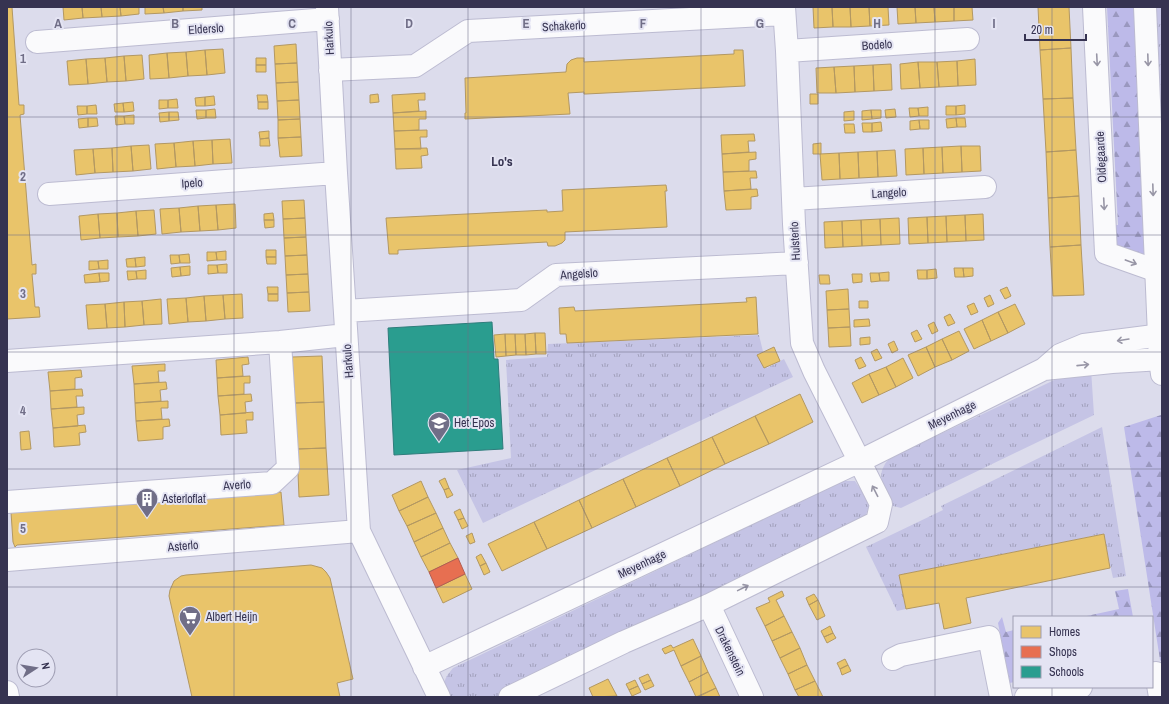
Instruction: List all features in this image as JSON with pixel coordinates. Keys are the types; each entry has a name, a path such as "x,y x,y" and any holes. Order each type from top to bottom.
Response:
{"street":[{"name":"Oldegaarde","path":"1094,7 1106,253 1157,271"},
{"path":"1145,7 1161,364"},
{"name":"Hulsterlo","path":"784,11 796,263 802,343 814,371 860,461"},
{"name":"Schakerlo","path":"330,70 415,66 468,31 784,11"},
{"name":"Harkulo","path":"328,13 330,70 358,531 439,697"},
{"name":"Elderslo","path":"37,42 328,13"},
{"name":"Bodelo","path":"787,51 968,39"},
{"name":"Ipelo","path":"49,194 336,173"},
{"name":"Langelo","path":"793,199 985,187"},
{"name":"Angelslo","path":"344,311 521,300 556,275 796,263"},
{"path":"7,361 280,342 346,335"},
{"name":"Meyenhage","path":"424,667 860,461 1044,369 1060,356 1084,345 1160,335"},
{"name":"Averlo","path":"7,502 272,483 288,468 280,342"},
{"name":"Meyenhage","path":"1044,369 1112,362 1161,364"},
{"path":"510,697 548,689 624,642 708,605 877,522 882,504 860,461"},
{"name":"Asterlo","path":"7,560 358,531"},
{"name":"Drakenstein","path":"708,605 752,697"},
{"path":"893,659 901,655 989,637 1001,697"},
{"path":"1154,673 1160,697"},
{"path":"1026,697 1076,688"},
{"path":"7,692 8,697"}],"green space":[{"path":"1107,7 1137,7 1151,257 1122,251 1113,243 1110,225 1118,225"},
{"path":"1151,7 1162,7 1162,220"},
{"path":"759,335 767,368 784,359 793,377 483,523 457,470 511,458 506,360 547,357 548,344"},
{"path":"1091,369 1094,415 901,508 893,506 883,486 881,476 884,465 890,458 1069,373"},
{"path":"1161,415 1162,662 1160,660 1124,427"},
{"path":"1102,427 1126,576 1113,578 1103,534 899,575 906,609 897,611 866,547 943,510 941,506"},
{"path":"843,481 855,481 863,493 869,506 865,518 496,697 450,697 447,692 445,688 445,681 447,675 453,668"},
{"path":"1128,589 1133,616 1087,616 1119,609 1115,591"},
{"path":"1002,617 1006,632 1013,630 1013,682 1010,683 998,623"}],"building: Homes":[{"path":"7,7 12,7 19,105 24,105 24,114 20,115 32,265 36,264 36,274 32,274 35,307 39,307 40,317 7,319"},
{"path":"63,7 82,7 83,18 64,20"},
{"path":"82,7 101,7 102,17 83,18"},
{"path":"101,7 120,7 121,16 102,17"},
{"path":"120,7 139,7 139,14 121,16"},
{"path":"145,7 163,7 164,13 145,14"},
{"path":"163,7 183,7 183,11 164,13"},
{"path":"183,7 202,7 202,10 183,11"},
{"path":"813,7 832,7 833,27 814,28"},
{"path":"832,7 850,7 851,27 833,27"},
{"path":"850,7 869,7 870,26 851,27"},
{"path":"869,7 888,7 889,25 870,26"},
{"path":"897,7 915,7 916,23 898,24"},
{"path":"915,7 934,7 935,22 916,23"},
{"path":"934,7 954,7 954,21 935,22"},
{"path":"954,7 972,7 973,20 954,21"},
{"path":"1038,7 1069,7 1071,48 1040,50"},
{"path":"296,44 297,63 275,64 274,46"},
{"path":"1071,48 1073,98 1043,99 1040,50"},
{"path":"223,49 225,73 207,75 205,50"},
{"path":"205,50 207,75 188,76 186,52"},
{"path":"734,50 743,50 745,86 586,94 584,94 584,92 568,93 570,114 465,119 465,78 566,72 567,64 571,60 577,58 584,58 584,62 734,54"},
{"path":"186,52 188,76 169,78 167,53"},
{"path":"167,53 169,78 150,79 149,55"},
{"path":"142,55 144,79 126,81 124,56"},
{"path":"124,56 126,81 107,82 105,58"},
{"path":"105,58 107,82 88,84 86,59"},
{"path":"256,58 266,58 266,65 256,65"},
{"path":"86,59 88,84 69,85 67,61"},
{"path":"975,59 976,85 958,86 957,61"},
{"path":"957,61 958,86 939,87 937,62"},
{"path":"918,62 937,62 939,87 920,88"},
{"path":"918,62 920,88 901,89 900,64"},
{"path":"297,63 298,82 276,83 275,64"},
{"path":"891,64 892,90 874,91 873,65"},
{"path":"256,65 266,65 266,72 256,72"},
{"path":"873,65 874,91 855,92 854,66"},
{"path":"854,66 855,92 836,93 834,67"},
{"path":"834,67 836,93 817,93 816,68"},
{"path":"298,82 299,100 277,101 276,83"},
{"path":"425,93 425,100 418,100 419,111 393,113 392,95"},
{"path":"378,94 379,102 370,103 370,95"},
{"path":"810,94 818,94 818,104 810,104"},
{"path":"257,95 267,95 268,102 258,102"},
{"path":"214,96 215,105 205,106 205,97"},
{"path":"205,97 205,106 196,106 195,98"},
{"path":"1073,98 1076,150 1046,152 1043,99"},
{"path":"177,99 178,108 168,108 168,100"},
{"path":"159,100 168,100 168,108 159,109"},
{"path":"299,100 300,119 278,120 277,101"},
{"path":"133,102 134,111 124,112 123,103"},
{"path":"258,102 268,102 268,109 258,109"},
{"path":"123,103 124,112 115,112 114,104"},
{"path":"96,105 97,114 87,114 87,106"},
{"path":"965,105 965,114 956,115 956,106"},
{"path":"77,106 87,106 87,114 78,115"},
{"path":"946,106 956,106 956,115 946,115"},
{"path":"928,107 928,116 919,116 918,108"},
{"path":"909,108 918,108 919,116 910,117"},
{"path":"215,109 216,118 206,118 206,110"},
{"path":"895,109 896,117 886,118 885,110"},
{"path":"196,110 206,110 206,118 197,119"},
{"path":"871,110 872,119 862,120 862,111"},
{"path":"871,110 881,110 881,118 872,119"},
{"path":"426,111 426,119 419,119 419,130 394,131 393,113"},
{"path":"854,111 854,120 844,121 844,112"},
{"path":"169,112 169,121 160,122 159,113"},
{"path":"169,112 178,112 179,120 169,121"},
{"path":"134,115 134,124 125,124 124,116"},
{"path":"115,116 124,116 125,124 116,125"},
{"path":"88,118 97,118 98,126 88,127"},
{"path":"88,118 88,127 79,128 78,119"},
{"path":"956,118 965,118 966,127 957,127"},
{"path":"956,118 957,127 947,128 946,119"},
{"path":"300,119 301,137 278,138 278,120"},
{"path":"919,120 920,129 910,130 910,121"},
{"path":"919,120 929,120 929,129 920,129"},
{"path":"881,122 882,131 872,132 872,123"},
{"path":"862,123 872,123 872,132 863,132"},
{"path":"844,124 854,124 855,133 845,133"},
{"path":"427,130 427,137 420,137 421,149 395,149 394,131"},
{"path":"269,131 269,138 260,139 259,132"},
{"path":"754,134 755,141 748,141 749,152 722,154 721,135"},
{"path":"301,137 302,156 280,157 278,138"},
{"path":"269,138 270,146 260,146 260,139"},
{"path":"230,139 232,163 213,164 212,140"},
{"path":"212,140 213,164 195,166 193,141"},
{"path":"193,141 195,166 176,167 174,143"},
{"path":"174,143 176,167 157,169 155,144"},
{"path":"821,143 821,154 813,154 813,144"},
{"path":"149,145 151,169 133,171 131,146"},
{"path":"131,146 133,171 113,172 112,148"},
{"path":"961,146 980,146 981,171 962,172"},
{"path":"961,146 962,172 943,173 942,147"},
{"path":"942,147 943,173 924,174 923,148"},
{"path":"112,148 113,172 95,173 93,149"},
{"path":"427,148 428,155 421,156 422,168 396,169 395,149"},
{"path":"923,148 924,174 906,175 905,149"},
{"path":"93,149 95,173 76,175 74,150"},
{"path":"895,150 897,176 878,177 877,151"},
{"path":"1076,150 1079,196 1048,198 1046,152"},
{"path":"877,151 878,177 859,178 858,152"},
{"path":"756,152 756,159 749,160 749,171 723,172 722,154"},
{"path":"858,152 859,178 840,179 839,153"},
{"path":"839,153 840,179 822,180 820,154"},
{"path":"756,171 757,178 750,178 751,189 724,191 723,172"},
{"path":"666,185 667,227 565,232 565,240 555,246 548,246 547,242 398,250 398,254 389,254 386,218 547,210 547,212 563,211 562,190"},
{"path":"757,189 758,196 751,197 751,209 726,210 724,191"},
{"path":"1079,196 1081,245 1050,247 1048,198"},
{"path":"304,200 305,218 283,219 282,201"},
{"path":"235,204 236,228 218,230 216,205"},
{"path":"216,205 218,230 200,231 198,206"},
{"path":"198,206 200,231 181,232 179,208"},
{"path":"179,208 181,232 162,234 160,209"},
{"path":"154,210 156,234 138,236 136,211"},
{"path":"136,211 138,236 118,237 117,213"},
{"path":"117,213 118,237 100,238 98,214"},
{"path":"273,213 274,220 264,220 264,214"},
{"path":"98,214 100,238 81,240 79,216"},
{"path":"983,214 984,240 966,241 965,215"},
{"path":"965,215 966,241 947,242 946,216"},
{"path":"946,216 947,242 928,243 927,217"},
{"path":"927,217 928,243 909,244 908,218"},
{"path":"305,218 306,237 284,238 283,219"},
{"path":"899,218 900,244 881,245 880,219"},
{"path":"880,219 881,245 862,246 861,220"},
{"path":"264,220 274,220 274,227 265,228"},
{"path":"861,220 862,246 843,247 842,221"},
{"path":"842,221 843,247 825,248 824,222"},
{"path":"306,237 307,255 285,256 284,238"},
{"path":"1081,245 1084,295 1053,296 1050,247"},
{"path":"266,250 276,250 276,257 266,257"},
{"path":"226,251 226,260 217,260 216,252"},
{"path":"207,252 216,252 217,260 207,261"},
{"path":"189,254 190,263 180,263 179,255"},
{"path":"170,255 179,255 180,263 171,264"},
{"path":"307,255 308,274 286,275 285,256"},
{"path":"145,257 145,266 136,267 135,258"},
{"path":"266,257 276,257 276,264 267,264"},
{"path":"135,258 136,267 127,267 126,259"},
{"path":"108,260 108,269 99,269 98,261"},
{"path":"89,261 98,261 99,269 89,270"},
{"path":"227,264 227,273 218,273 217,265"},
{"path":"208,265 217,265 218,273 208,274"},
{"path":"190,266 190,275 181,276 180,267"},
{"path":"180,267 181,276 172,277 171,268"},
{"path":"954,268 963,268 964,277 955,277"},
{"path":"963,268 973,268 973,276 964,277"},
{"path":"936,269 937,278 927,279 927,270"},
{"path":"146,270 146,279 137,279 136,271"},
{"path":"917,270 927,270 927,279 918,279"},
{"path":"127,271 136,271 137,279 128,280"},
{"path":"889,272 889,281 880,281 879,273"},
{"path":"99,273 109,273 109,281 100,282"},
{"path":"99,273 100,282 85,283 84,275"},
{"path":"870,273 879,273 880,281 871,282"},
{"path":"308,274 309,292 287,293 286,275"},
{"path":"852,274 862,274 862,282 853,283"},
{"path":"819,275 829,275 830,284 820,284"},
{"path":"267,287 278,287 278,294 268,294"},
{"path":"1007,287 1011,296 1005,299 1000,290"},
{"path":"848,289 849,309 827,310 826,291"},
{"path":"309,292 310,311 288,312 287,293"},
{"path":"242,294 243,318 225,319 223,295"},
{"path":"268,294 278,294 278,301 268,301"},
{"path":"223,295 225,319 206,321 204,296"},
{"path":"990,295 994,304 988,307 984,298"},
{"path":"204,296 206,321 188,322 186,298"},
{"path":"756,297 758,334 567,343 566,334 560,334 559,308 574,307 575,311 747,302 746,298"},
{"path":"186,298 188,322 169,324 167,299"},
{"path":"161,299 162,324 144,325 142,301"},
{"path":"142,301 144,325 125,327 124,302"},
{"path":"859,301 868,301 868,308 859,308"},
{"path":"124,302 125,327 107,328 105,304"},
{"path":"974,303 978,312 971,315 967,306"},
{"path":"105,304 107,328 88,329 86,305"},
{"path":"1015,304 1025,324 1008,333 998,312"},
{"path":"849,309 850,327 828,328 827,310"},
{"path":"998,312 1008,333 991,341 982,320"},
{"path":"950,314 955,323 948,326 944,317"},
{"path":"869,319 870,326 854,327 854,320"},
{"path":"982,320 991,341 974,349 964,329"},
{"path":"934,322 938,331 932,334 928,325"},
{"path":"850,327 851,346 829,347 828,328"},
{"path":"917,330 922,339 915,342 911,333"},
{"path":"959,331 969,351 952,360 942,339"},
{"path":"535,333 536,354 526,355 525,334"},
{"path":"535,333 545,333 546,354 536,354"},
{"path":"505,334 506,356 496,357 494,335"},
{"path":"505,334 515,334 516,355 506,356"},
{"path":"515,334 525,334 526,355 516,355"},
{"path":"870,337 870,344 860,345 860,338"},
{"path":"942,339 952,360 935,367 926,347"},
{"path":"894,341 898,350 892,353 888,344"},
{"path":"774,347 780,361 764,368 757,355"},
{"path":"926,347 935,367 918,376 908,355"},
{"path":"877,349 882,358 875,361 871,352"},
{"path":"322,356 324,402 295,403 292,357"},
{"path":"248,357 249,364 242,365 243,376 217,378 216,360"},
{"path":"861,357 866,366 859,369 855,360"},
{"path":"903,358 913,378 896,387 886,367"},
{"path":"165,364 165,371 158,371 159,382 134,384 132,366"},
{"path":"886,367 896,387 879,395 869,374"},
{"path":"81,370 82,377 75,378 75,389 50,391 48,372"},
{"path":"869,374 879,395 862,403 852,383"},
{"path":"250,376 250,383 244,383 244,394 218,396 217,378"},
{"path":"166,382 167,389 160,390 161,401 135,403 134,384"},
{"path":"82,389 83,396 76,396 77,407 51,409 50,391"},
{"path":"251,394 252,401 245,402 246,413 220,415 218,396"},
{"path":"800,394 813,422 769,444 755,416"},
{"path":"168,401 168,408 161,408 162,419 136,421 135,403"},
{"path":"324,402 326,448 297,449 295,403"},
{"path":"84,407 84,414 77,415 78,426 53,428 51,409"},
{"path":"253,412 253,420 246,420 247,433 221,435 220,415"},
{"path":"755,416 769,444 725,464 712,437"},
{"path":"169,419 170,426 163,427 163,439 138,441 136,421"},
{"path":"85,425 86,432 79,433 80,445 54,447 53,428"},
{"path":"29,431 31,449 21,450 20,432"},
{"path":"712,437 725,464 680,486 667,458"},
{"path":"326,448 329,495 299,497 297,449"},
{"path":"667,458 680,486 636,507 623,479"},
{"path":"445,478 449,488 444,490 439,481"},
{"path":"623,479 636,507 592,528 579,500"},
{"path":"421,481 428,497 399,511 392,495"},
{"path":"449,488 453,495 447,498 444,490"},
{"name":"Asterloflat","path":"281,492 284,525 17,545 15,547 13,542 11,512"},
{"path":"428,497 436,513 407,526 399,511"},
{"path":"579,500 592,528 547,549 534,522"},
{"path":"460,509 464,518 458,520 454,512"},
{"path":"436,513 443,528 414,542 407,526"},
{"path":"464,518 468,526 462,529 458,520"},
{"path":"534,522 547,549 502,571 488,544"},
{"path":"443,528 450,543 421,557 414,542"},
{"path":"472,533 475,542 470,544 466,536"},
{"path":"1104,534 1110,568 966,598 971,623 944,629 939,603 906,609 899,575"},
{"path":"450,543 458,558 429,572 421,557"},
{"path":"481,554 486,563 480,566 476,557"},
{"path":"486,563 490,572 484,575 480,566"},
{"path":"311,565 322,568 330,578 353,679 337,683 340,697 192,697 169,596 174,581 181,576 186,575"},
{"path":"465,574 472,589 443,603 436,588"},
{"path":"782,591 784,596 776,600 784,616 765,626 756,608 770,602 768,598"},
{"path":"814,594 818,600 809,605 806,598"},
{"path":"818,600 825,616 817,620 809,605"},
{"path":"784,616 792,632 772,641 765,626"},
{"path":"830,626 833,633 824,637 821,631"},
{"path":"792,632 800,648 780,658 772,641"},
{"path":"833,633 836,638 827,643 824,637"},
{"path":"693,639 701,656 681,666 674,650 665,654 662,649 671,645 673,648"},
{"path":"800,648 807,665 788,674 780,658"},
{"path":"701,656 708,672 689,682 681,666"},
{"path":"845,659 848,665 840,669 837,663"},
{"path":"807,665 815,681 795,690 788,674"},
{"path":"848,665 851,671 842,675 840,669"},
{"path":"708,672 716,688 696,697 689,682"},
{"path":"648,674 651,680 642,684 639,678"},
{"path":"608,679 617,696 593,697 589,688"},
{"path":"635,680 638,686 629,690 626,684"},
{"path":"651,680 654,686 645,690 642,684"},
{"path":"815,681 823,697 799,697 795,690"},
{"path":"638,686 641,692 632,696 629,690"},
{"path":"716,688 720,697 698,697"}],"building: Shops":[{"path":"458,558 465,574 436,588 429,572"}],"building: Schools":[{"name":"Het Epos","path":"492,322 494,359 498,359 503,449 394,455 388,328"}],"place":[{"name":"Het Epos","path":"439,442"},
{"name":"Asterloflat","path":"147,518"},
{"name":"Albert Heijn","path":"190,636"}],"district":[{"name":"Lo's","path":"502,161"}]}
